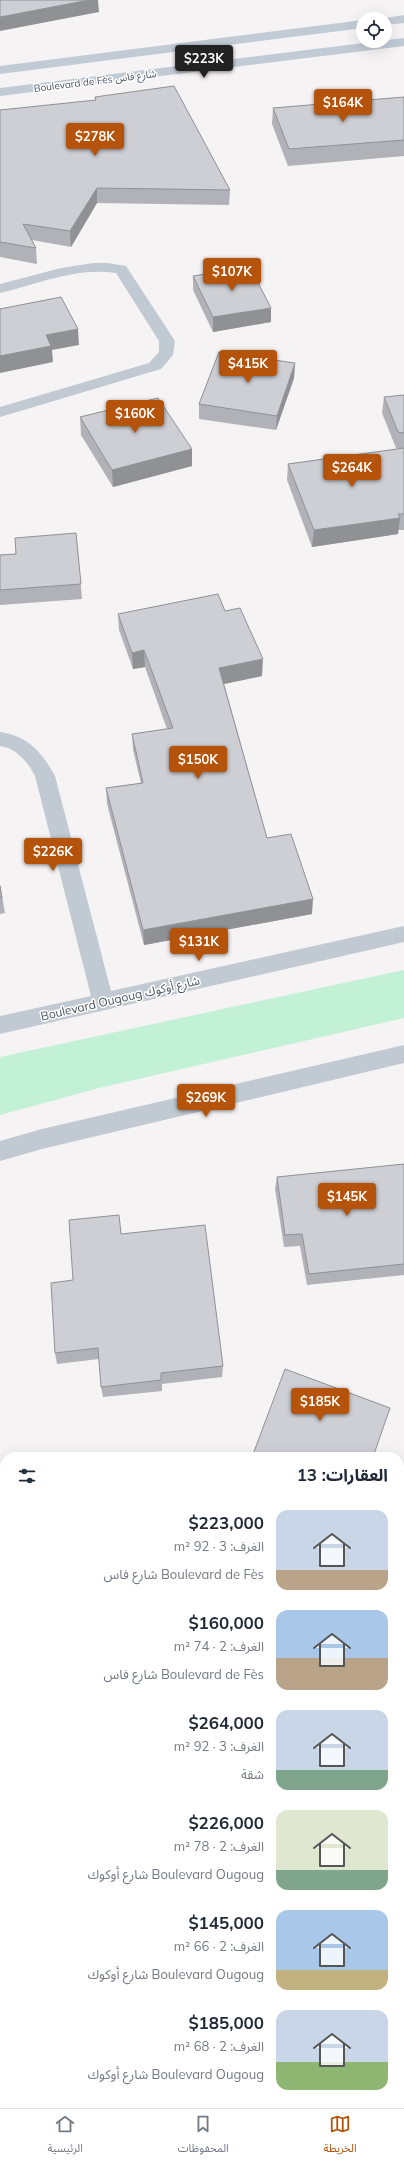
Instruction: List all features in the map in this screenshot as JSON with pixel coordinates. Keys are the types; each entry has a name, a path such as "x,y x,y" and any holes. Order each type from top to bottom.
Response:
{"main road":[{"path":"392,20 404,19"},
{"name":"Boulevard de Fès شارع فاس","path":"0,70 356,25"},
{"name":"Boulevard de Fès شارع فاس","path":"0,92 404,42"}],"street":[{"path":"0,290 87,268 111,266 121,270 167,341 168,349 164,358 156,366 0,412"},
{"path":"0,738 9,739 36,758 45,776 103,1001"},
{"name":"Boulevard Ougoug شارع أوكوك","path":"0,1025 404,934"},
{"path":"0,1151 42,1139 404,1054"}],"green space":[{"path":"404,970 404,1018 99,1088 0,1115 0,1057"}],"building":[{"path":"0,0 89,0 0,17"},
{"path":"174,86 230,190 97,188 70,231 23,224 36,248 0,242 0,110 96,100 95,97"},
{"path":"404,97 404,140 289,149 273,108"},
{"path":"250,267 271,308 213,317 193,276"},
{"path":"61,297 78,329 46,335 51,346 0,356 0,309"},
{"path":"219,352 295,363 277,416 199,404"},
{"path":"404,395 404,433 398,432 384,397"},
{"path":"158,398 192,449 112,470 80,417"},
{"path":"404,448 404,514 398,514 400,518 314,530 288,464"},
{"path":"76,533 81,584 0,590 0,555 16,554 15,538"},
{"path":"218,594 225,611 240,608 263,659 219,668 267,838 291,834 313,899 143,930 106,788 143,783 132,734 173,728 144,650 132,653 118,614"},
{"path":"0,886 2,898 0,898"},
{"path":"404,1164 404,1264 309,1274 302,1234 285,1235 277,1177"},
{"path":"119,1215 121,1234 205,1225 223,1366 161,1373 161,1380 101,1387 98,1348 55,1353 51,1283 73,1280 69,1220"},
{"path":"285,1369 390,1408 375,1452 254,1452"}]}
